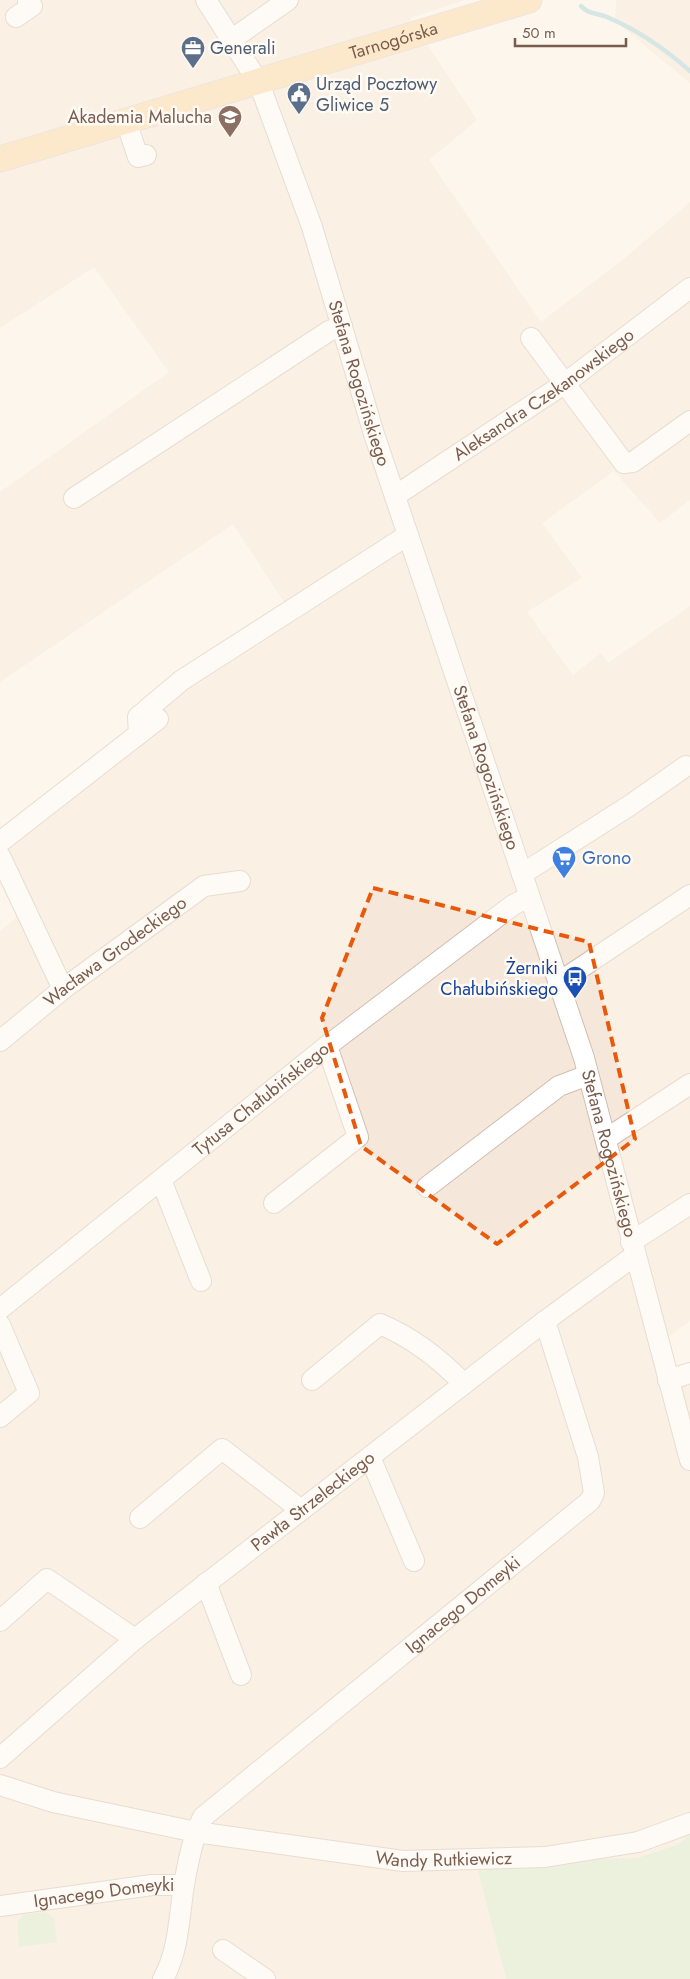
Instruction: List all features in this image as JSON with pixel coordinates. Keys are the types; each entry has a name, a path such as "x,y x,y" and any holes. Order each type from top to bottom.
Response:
{"main road":[{"name":"Tarnogórska","path":"0,159 259,83 529,0"}],"street":[{"path":"16,17 32,6 28,0"},
{"name":"Stefana Rogozińskiego","path":"206,0 259,83 295,176 374,434 530,897 588,1076 690,1460"},
{"path":"231,40 288,0"},
{"path":"126,121 138,157 146,154"},
{"name":"Aleksandra Czekanowskiego","path":"396,496 564,384 690,288"},
{"path":"74,498 329,331 342,326"},
{"path":"531,338 624,464 633,462 690,421"},
{"path":"139,734 138,717 182,680 408,535"},
{"path":"0,842 158,718"},
{"path":"522,874 629,806 686,766"},
{"path":"0,856 63,989"},
{"name":"Wacława Grodeckiego","path":"0,1041 63,989 204,886 240,880"},
{"path":"558,983 690,895"},
{"name":"Tytusa Chałubińskiego","path":"0,1309 327,1046 513,905 530,897"},
{"path":"274,1203 358,1137 327,1046"},
{"path":"427,1187 559,1086 588,1076"},
{"path":"606,1139 690,1084"},
{"path":"161,1180 200,1281"},
{"name":"Pawła Strzeleckiego","path":"0,1758 134,1639 545,1321 690,1204"},
{"name":"Ignacego Domeyki","path":"0,1906 152,1885 184,1885 196,1832 203,1817 590,1500 594,1493 588,1457 545,1321"},
{"path":"312,1380 380,1324 394,1330 448,1367 464,1384"},
{"path":"0,1325 29,1393 0,1418"},
{"path":"668,1380 690,1373"},
{"path":"140,1518 222,1449 301,1510"},
{"path":"370,1457 414,1561"},
{"path":"0,1621 47,1579 134,1639"},
{"path":"206,1583 241,1675"},
{"path":"0,1785 53,1802 196,1832"},
{"name":"Wandy Rutkiewicz","path":"196,1832 403,1861 545,1856 638,1842 690,1823"},
{"path":"163,1979 169,1970 179,1931 184,1885"},
{"path":"223,1950 266,1979"}],"highlighted area":[{"path":"373,888 589,942 635,1139 497,1244 361,1146 322,1018"}],"shaded area":[{"path":"0,0 465,0 410,18 477,120 429,160 541,322 625,258 690,202 690,500 660,523 614,471 542,523 582,578 527,612 573,675 601,653 608,663 690,606 690,1321 668,1337 680,1386 690,1380 690,1834 679,1844 637,1858 540,1864 477,1863 506,1979 0,1979 0,931 21,914 0,867 0,828 178,691 292,614 233,524 0,682 0,492 169,372 94,267 0,328"},
{"path":"616,0 690,0 690,83 615,21"}],"green space":[{"path":"690,1834 690,1979 506,1979 476,1863 637,1858 679,1844"},
{"path":"45,1912 54,1918 57,1942 19,1947 17,1923 23,1915"}],"waterway":[{"path":"581,6 587,11 606,16 642,35 662,48 690,71"}],"place":[{"name":"Generali","path":"193,69"},
{"name":"Urząd Pocztowy Gliwice 5","path":"299,115"},
{"name":"Akademia Malucha","path":"230,138"},
{"name":"Grono","path":"564,879"},
{"name":"Żerniki Chałubińskiego","path":"575,999"}]}
